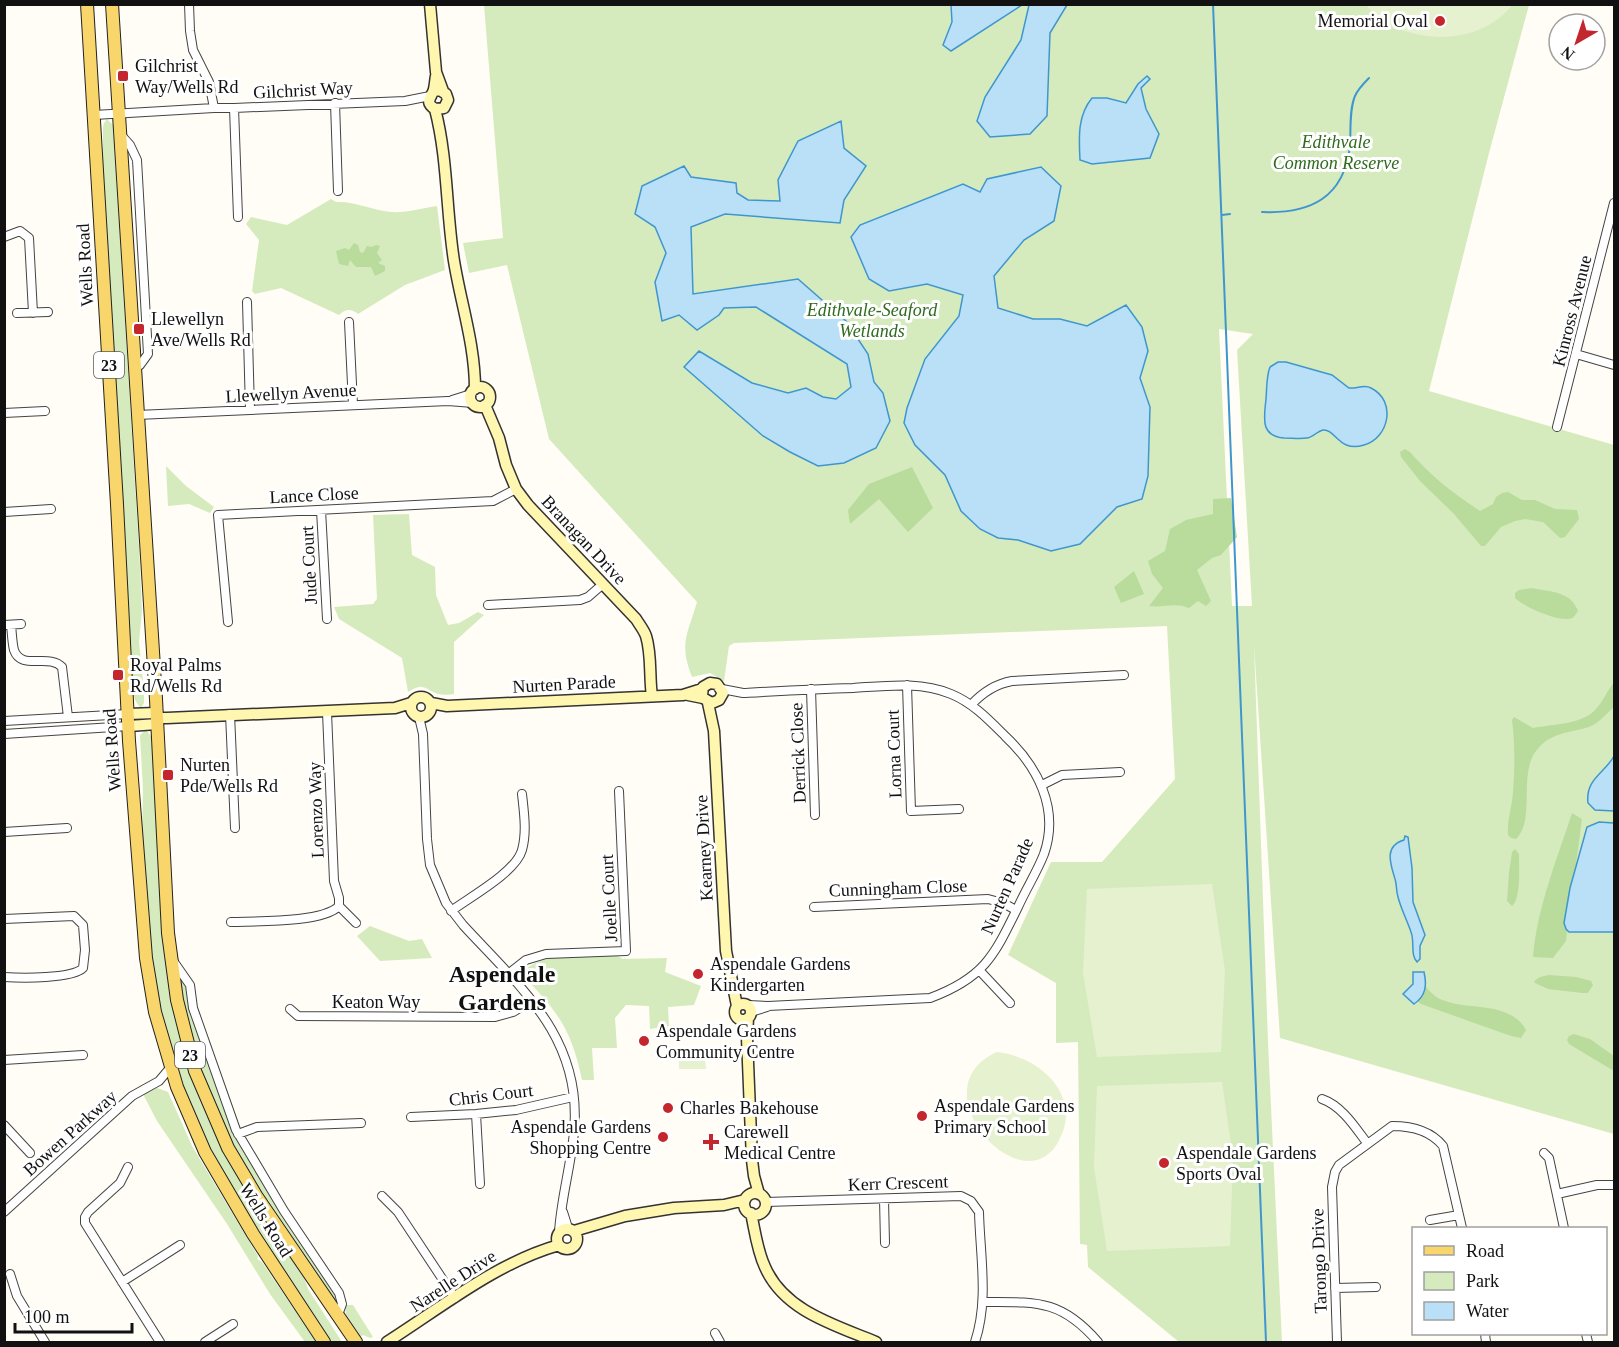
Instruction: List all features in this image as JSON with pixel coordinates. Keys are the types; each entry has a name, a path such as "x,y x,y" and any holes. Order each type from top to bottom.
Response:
{"main road":[{"name":"Wells Road","path":"87,4 128,720 146,958 155,1012 177,1087 194,1130 216,1173 263,1251 324,1342"},
{"name":"Wells Road","path":"112,4 136,416 158,718 169,952 177,1000 187,1045 200,1084 231,1154 257,1197 356,1342"}],"street":[{"path":"189,4 190,31 194,50 209,82 214,108"},
{"name":"Branagan Drive","path":"430,4 436,100 454,262 475,369 477,397 499,438 506,465 516,489 528,505 636,619 646,636 650,696"},
{"name":"Gilchrist Way","path":"94,115 436,100"},
{"path":"335,103 338,191"},
{"path":"234,108 238,217"},
{"name":"Kinross Avenue","path":"1557,427 1612,226 1614,203"},
{"path":"4,237 20,231 28,238 33,313"},
{"path":"247,302 250,410"},
{"path":"17,314 48,312"},
{"path":"349,322 353,405"},
{"path":"1576,354 1614,365"},
{"name":"Llewellyn Avenue","path":"136,416 448,401 477,397"},
{"path":"4,413 45,411"},
{"name":"Lance Close","path":"228,622 218,514 493,501 516,489"},
{"path":"4,512 51,509"},
{"name":"Jude Court","path":"321,510 327,619"},
{"path":"488,605 580,600 588,597 603,585"},
{"path":"21,624 8,625 14,649 22,659 54,661 62,667 68,717"},
{"path":"971,705 988,690 1012,681 1124,675"},
{"name":"Nurten Parade","path":"128,720 395,708 421,710 447,706 683,694 712,697 811,689 907,686 938,689 971,705 1025,757 1042,785 1049,822 1044,853 996,951 980,971 951,991 930,998 768,1006 745,1011"},
{"name":"Lorna Court","path":"907,686 911,811 958,809"},
{"name":"Derrick Close","path":"811,689 815,814"},
{"name":"Kearney Drive","path":"712,697 726,951 731,973 745,1011 757,1239 764,1265 783,1295 815,1316 876,1342"},
{"path":"421,710 428,851 430,865 439,889 451,911 542,1012 559,1042 572,1086 574,1130 563,1207 566,1236"},
{"name":"Lorenzo Way","path":"327,712 334,878 340,901 339,906"},
{"path":"230,714 235,828"},
{"path":"4,721 68,717 128,720"},
{"path":"26,720 26,733"},
{"path":"4,734 128,720"},
{"path":"1042,785 1062,775 1120,772"},
{"name":"Joelle Court","path":"508,974 526,960 546,954 626,951 619,791"},
{"path":"451,911 510,868 522,853 525,832 522,794"},
{"path":"4,832 67,828"},
{"name":"Cunningham Close","path":"814,907 988,899 1016,910"},
{"path":"231,922 314,917 333,912 339,906 356,923"},
{"path":"4,919 74,916 83,925 85,950 83,968 74,974 28,979 4,977"},
{"name":"Wells Road","path":"169,952 190,985 194,1008 233,1125 284,1211 339,1293 342,1304 338,1315"},
{"path":"980,971 1010,1003"},
{"name":"Keaton Way","path":"290,1009 298,1016 495,1017 513,1012 531,1000"},
{"path":"4,1060 83,1055"},
{"name":"Bowen Parkway","path":"4,1212 132,1096 159,1081 170,1068"},
{"path":"159,1081 167,1086 177,1087"},
{"name":"Chris Court","path":"411,1118 516,1110 573,1097"},
{"path":"1322,1099 1341,1111 1367,1143"},
{"path":"476,1114 480,1184"},
{"path":"238,1134 257,1127 361,1123"},
{"path":"4,1125 30,1152"},
{"name":"Tarongo Drive","path":"1337,1342 1332,1187 1339,1165 1392,1126 1416,1129 1437,1138 1443,1146 1459,1215"},
{"path":"1544,1152 1550,1158 1564,1227"},
{"path":"128,1167 120,1183 88,1212 85,1223 159,1342"},
{"path":"1557,1194 1597,1185 1614,1185"},
{"path":"382,1196 398,1212 454,1298"},
{"name":"Kerr Crescent","path":"755,1204 961,1196 971,1201 978,1212 983,1302 975,1342"},
{"path":"884,1199 885,1243"},
{"name":"Narelle Drive","path":"387,1342 503,1267 566,1236 625,1216 674,1208 755,1204"},
{"path":"1430,1220 1459,1215 1462,1227"},
{"path":"122,1282 180,1245"},
{"path":"10,1274 17,1296 45,1342"},
{"path":"1335,1288 1376,1287"},
{"path":"983,1302 1031,1302 1051,1306 1069,1315 1085,1327 1098,1342"},
{"path":"205,1342 233,1324"}],"green space":[{"path":"484,5 1529,5 1429,391 1614,445 1614,1134 1280,1038 1254,645 1268,1042 1282,1342 1179,1342 1088,1267 1087,1245 1080,1244 1078,1042 1056,1043 1056,983 1008,955 1051,862 1102,862 1175,779 1167,626 734,643 729,646 724,681 710,673 692,677 685,647 697,602 549,439 507,265 469,273 463,243 503,238","holes":["1219,329 1253,334 1237,350 1252,606 1232,606"]},
{"name":"Memorial Oval","path":"1366,5 1512,5 1497,19 1480,29 1460,35 1439,37 1419,35 1399,28 1381,19"},
{"path":"107,119 113,125 139,547 142,610 139,642 144,691 144,703 141,708 133,692 129,661 103,190 103,127"},
{"path":"331,199 336,202 391,212 437,206 445,270 405,285 358,314 348,310 339,315 281,288 255,294 252,291 259,240 246,224 251,217 287,225"},
{"path":"354,243 363,253 367,246 380,246 377,253 382,260 378,263 385,266 385,271 375,276 371,267 356,267 350,260 348,266 339,264 336,251 345,248 349,250"},
{"path":"1405,449 1443,484 1480,511 1493,504 1496,497 1508,492 1522,500 1535,500 1555,509 1577,510 1579,519 1565,537 1560,538 1543,522 1525,519 1515,521 1501,527 1485,546 1481,546 1454,514 1420,481 1401,457 1400,452"},
{"path":"166,466 186,486 214,507 210,513 189,504 168,506"},
{"path":"912,467 933,508 908,532 879,499 850,524 848,510 869,484"},
{"path":"1231,498 1237,537 1221,555 1212,558 1197,570 1211,601 1206,606 1198,601 1189,608 1179,605 1149,606 1163,588 1152,574 1148,561 1165,551 1170,529 1186,520 1213,514 1213,499"},
{"path":"409,514 412,555 435,567 436,595 448,625 459,623 478,612 484,615 454,642 454,694 438,694 421,687 408,692 402,658 339,619 334,607 373,604 377,599 373,515"},
{"path":"1134,571 1144,594 1121,603 1114,587"},
{"path":"1532,588 1565,596 1575,604 1578,611 1573,618 1559,618 1534,610 1515,598 1515,593 1519,590"},
{"path":"1614,683 1614,707 1602,718 1589,727 1548,740 1536,751 1528,772 1525,820 1516,839 1511,838 1508,835 1508,829 1514,774 1512,720 1514,717 1533,728 1582,719 1595,710"},
{"path":"146,730 151,736 152,746 164,944 196,1082 302,1271 308,1289 342,1342 330,1342 241,1205 214,1158 171,1059 151,968 142,839 143,789 140,735"},
{"path":"1572,813 1582,819 1566,941 1553,958 1533,957 1543,902"},
{"path":"1515,849 1519,854 1519,882 1517,897 1512,906 1507,901 1512,852"},
{"path":"1212,884 1225,971 1221,1052 1097,1057 1083,973 1087,889"},
{"path":"370,926 409,941 422,939 432,958 380,961 357,936"},
{"path":"610,954 623,959 667,958 665,972 701,986 694,1005 668,1007 669,1026 650,1029 649,1006 626,1005 615,1018 617,1048 592,1048 594,1080 582,1080 573,1048 562,1023 546,1000 523,976 523,971 532,965 553,958"},
{"path":"177,971 186,984 188,1004 231,1130 336,1295 338,1305 268,1200 264,1198 220,1117 189,1031"},
{"path":"1549,975 1576,977 1591,981 1593,985 1588,993 1582,993 1548,989 1534,981"},
{"path":"1424,984 1438,998 1449,1002 1509,1014 1526,1030 1521,1038 1511,1036 1421,1004 1415,999"},
{"path":"1574,1034 1590,1039 1614,1056 1614,1071 1569,1044 1567,1040 1569,1036"},
{"path":"997,1052 1029,1062 1043,1071 1062,1096 1066,1111 1064,1127 1057,1144 1040,1159 1021,1160 1000,1151 983,1134 971,1113 967,1090 975,1069"},
{"path":"679,1056 705,1056 706,1069 679,1069"},
{"name":"Aspendale Gardens Sports Oval","path":"1222,1082 1233,1158 1230,1246 1107,1251 1094,1167 1097,1086"},
{"path":"157,1088 168,1092 192,1146 258,1256 257,1259 262,1262 316,1342 305,1342 270,1294 227,1224 157,1121 143,1094"},
{"path":"345,1305 353,1305 373,1337 363,1335 360,1337 346,1315"}],"water":[{"path":"951,4 1022,5 951,51 943,45 952,22"},
{"path":"1029,5 1067,5 1050,33 1047,116 1030,134 990,137 977,121 985,97 1021,40"},
{"path":"1147,76 1150,79 1141,88 1146,109 1159,134 1150,158 1092,164 1080,160 1081,120 1092,98 1107,98 1126,103 1138,84"},
{"path":"841,121 844,148 866,166 844,200 840,223 725,214 691,227 693,294 798,279 846,321 868,354 874,382 883,393 890,421 876,448 844,463 818,466 763,436 684,367 699,351 752,383 788,393 806,388 823,397 836,399 851,387 847,364 756,307 724,308 719,315 697,330 679,315 662,321 655,282 666,253 655,227 635,214 642,186 684,166 691,177 736,183 737,193 748,200 780,201 778,180 798,141"},
{"path":"1041,167 1061,186 1054,221 1024,240 994,276 998,308 1033,319 1060,319 1087,326 1126,305 1142,327 1148,351 1140,378 1150,407 1148,476 1142,499 1117,507 1080,544 1051,551 1018,540 998,538 980,529 961,511 945,475 915,445 904,423 907,408 925,359 959,316 963,295 927,284 889,291 869,279 851,237 860,225 963,184 980,192 987,179"},
{"path":"1278,362 1286,362 1332,375 1349,388 1371,388 1379,394 1387,410 1387,419 1379,435 1373,441 1356,447 1343,444 1331,433 1323,430 1304,438 1284,438 1271,434 1267,430 1264,419 1267,379 1270,367"},
{"path":"1614,756 1614,811 1595,810 1588,803 1590,788"},
{"path":"1599,822 1614,823 1614,932 1569,932 1564,923 1570,888 1587,827"},
{"path":"1405,836 1408,837 1412,868 1413,902 1425,935 1420,946 1420,959 1417,962 1414,956 1412,936 1399,901 1390,856 1393,847 1404,840"},
{"path":"1413,972 1424,972 1425,981 1425,990 1414,1004 1403,994 1413,984"}],"waterway":[{"path":"1213,4 1266,1342"},
{"path":"1262,212 1295,210 1309,206 1332,190 1340,179 1346,164 1350,146 1353,102 1358,91 1369,78"},
{"path":"1222,215 1230,214"}],"place":[{"name":"Memorial Oval","path":"1440,21"},
{"name":"Gilchrist Way/Wells Rd","path":"123,76"},
{"name":"Llewellyn Ave/Wells Rd","path":"139,329"},
{"name":"Royal Palms Rd/Wells Rd","path":"118,675"},
{"name":"Nurten Pde/Wells Rd","path":"168,775"},
{"name":"Aspendale Gardens Kindergarten","path":"698,974"},
{"name":"Aspendale Gardens Community Centre","path":"644,1041"},
{"name":"Charles Bakehouse","path":"668,1108"},
{"name":"Aspendale Gardens Primary School","path":"922,1116"},
{"name":"Aspendale Gardens Shopping Centre","path":"663,1137"},
{"name":"Carewell Medical Centre","path":"711,1142"},
{"name":"Aspendale Gardens Sports Oval","path":"1164,1163"}],"district":[{"name":"Aspendale Gardens","path":"502,988"}],"park label":[{"name":"Edithvale Common Reserve","path":"1336,152"},
{"name":"Edithvale-Seaford Wetlands","path":"872,320"}]}
